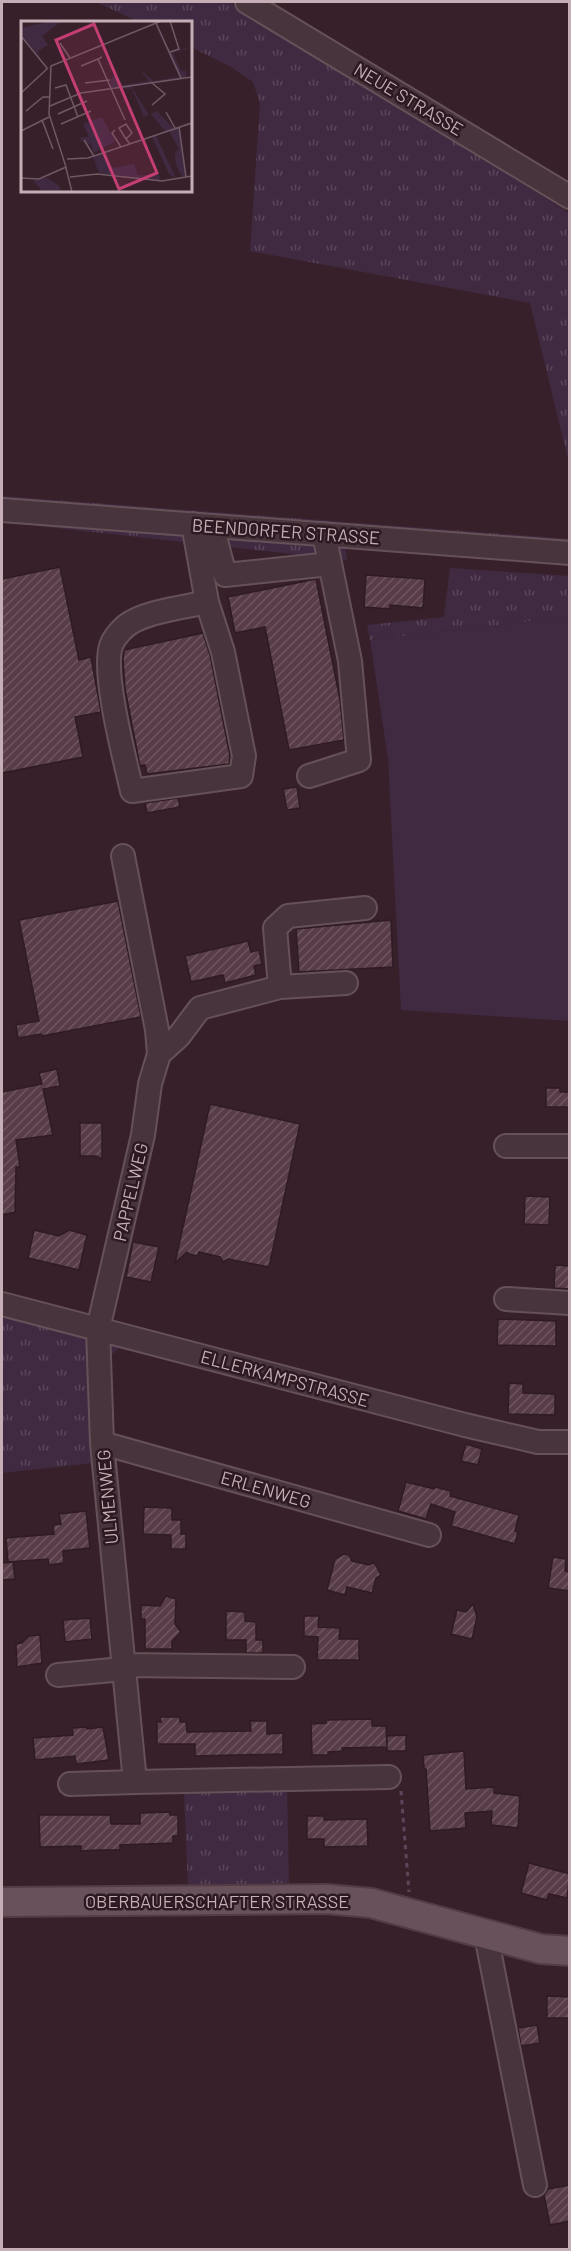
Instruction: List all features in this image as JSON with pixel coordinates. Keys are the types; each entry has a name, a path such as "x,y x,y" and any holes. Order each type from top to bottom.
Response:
{"main road":[{"name":"OBERBAUERSCHAFTER STRASSE","path":"2,1902 326,1899 371,1903 541,1949 570,1951"}],"street":[{"name":"NEUE STRASSE","path":"247,2 570,197"},
{"name":"BEENDORFER STRASSE","path":"2,510 570,553"},
{"path":"202,525 225,575 330,564"},
{"path":"202,525 207,602 224,652 244,756 241,776 132,791 109,676 111,646 119,633 132,622 161,612 207,602"},
{"path":"309,776 359,760 350,661 324,534"},
{"path":"123,856 157,1030 159,1054"},
{"path":"280,987 275,928 288,916 365,908"},
{"path":"159,1054 179,1036 200,1008 280,987 346,983"},
{"name":"PAPPELWEG","path":"99,1329 143,1135 150,1084 159,1054"},
{"path":"506,1146 570,1146"},
{"path":"506,1299 570,1303"},
{"name":"ELLERKAMPSTRASSE","path":"2,1304 475,1427 538,1442 570,1442"},
{"name":"ULMENWEG","path":"99,1329 102,1443 135,1782"},
{"name":"ERLENWEG","path":"102,1443 429,1535"},
{"path":"58,1675 123,1667 293,1667"},
{"path":"70,1784 388,1777"},
{"path":"486,1935 535,2185"}],"path":[{"path":"388,1777 398,1783 403,1795 411,1913"}],"green space":[{"path":"96,2 228,2 272,24 569,213 569,463 530,303 250,251 260,103 253,82 231,67 192,48 192,21 137,21"},
{"path":"2,496 569,539 569,547 345,547 347,560 2,522"},
{"path":"450,568 569,576 569,617 370,640 367,625 444,617"},
{"path":"569,617 569,1021 401,1010 388,759 370,640"},
{"path":"2,1292 463,1412 463,1434 133,1347 120,1347 104,1361 87,1345 93,1463 2,1473"},
{"path":"287,1787 289,1883 188,1888 184,1789"}],"building":[{"path":"60,567 79,660 91,657 101,712 75,717 83,757 2,773 2,579"},
{"path":"366,575 425,579 423,608 390,605 390,609 364,607"},
{"path":"316,579 340,700 344,740 289,750 265,627 235,633 228,597"},
{"path":"203,633 210,655 230,756 229,764 147,774 145,765 140,766 125,689 124,650"},
{"path":"297,787 300,808 287,810 283,789"},
{"path":"178,798 180,807 147,813 145,803"},
{"path":"118,901 141,1017 42,1036 41,1034 18,1038 16,1025 39,1021 19,920"},
{"path":"391,920 393,967 299,972 296,929"},
{"path":"248,941 251,952 259,950 262,964 254,966 256,975 225,983 223,975 191,982 185,956"},
{"path":"57,1069 60,1086 43,1089 53,1135 16,1140 20,1167 16,1167 15,1212 2,1215 2,1092 42,1084 39,1073"},
{"path":"546,1088 560,1088 560,1092 570,1092 570,1107 546,1107"},
{"path":"210,1104 300,1124 269,1267 228,1259 223,1262 220,1257 199,1252 198,1256 187,1252 175,1263"},
{"path":"80,1123 102,1123 102,1159 96,1156 80,1156"},
{"path":"525,1196 550,1197 549,1225 524,1224"},
{"path":"34,1230 59,1236 69,1230 87,1235 79,1270 28,1258"},
{"path":"133,1242 159,1247 151,1282 126,1277"},
{"path":"555,1265 570,1266 570,1289 554,1288"},
{"path":"498,1319 556,1321 556,1346 497,1345"},
{"path":"509,1383 523,1384 523,1393 555,1394 555,1415 508,1414"},
{"path":"466,1444 482,1449 478,1465 461,1461"},
{"path":"406,1482 451,1491 450,1496 519,1515 515,1544 451,1526 455,1512 431,1504 426,1519 398,1511"},
{"path":"144,1507 172,1508 172,1520 181,1520 181,1534 186,1534 186,1549 171,1549 171,1535 143,1534"},
{"path":"86,1511 90,1548 63,1551 64,1563 49,1565 48,1559 8,1562 6,1538 54,1534 53,1525 61,1524 59,1514"},
{"path":"344,1554 349,1555 352,1561 369,1565 374,1562 381,1575 376,1578 372,1593 347,1587 345,1595 327,1590 335,1559"},
{"path":"553,1557 566,1559 565,1571 570,1572 570,1591 548,1588"},
{"path":"13,1562 15,1579 2,1580 2,1563"},
{"path":"166,1596 176,1599 175,1624 181,1632 172,1641 172,1649 145,1649 145,1619 141,1619 141,1605 160,1606"},
{"path":"473,1604 477,1617 472,1639 451,1634 457,1610 466,1612"},
{"path":"226,1611 245,1612 245,1621 256,1622 256,1640 263,1640 263,1653 246,1653 246,1640 226,1640"},
{"path":"304,1616 319,1616 318,1627 340,1628 339,1639 359,1639 359,1660 317,1660 318,1637 304,1636"},
{"path":"90,1618 92,1639 65,1642 63,1620"},
{"path":"40,1635 42,1663 17,1667 16,1644 22,1643 29,1636"},
{"path":"160,1717 180,1717 180,1722 186,1722 187,1732 251,1731 250,1721 267,1721 267,1734 283,1733 283,1754 195,1756 195,1744 157,1744 157,1722 161,1722"},
{"path":"372,1719 372,1726 386,1726 387,1747 342,1748 343,1751 328,1752 328,1755 312,1755 311,1724 326,1723 326,1720"},
{"path":"87,1727 87,1729 103,1727 109,1760 76,1764 75,1756 35,1760 33,1738 73,1735 72,1728"},
{"path":"406,1735 406,1751 387,1751 387,1736"},
{"path":"464,1751 466,1789 494,1787 494,1793 520,1796 518,1828 491,1825 492,1811 465,1813 466,1828 430,1831 423,1755"},
{"path":"170,1812 170,1815 178,1815 178,1836 173,1836 173,1843 120,1845 120,1850 81,1851 81,1846 40,1847 39,1815 110,1815 111,1824 140,1824 140,1813"},
{"path":"307,1816 324,1816 324,1820 367,1819 368,1846 324,1847 324,1839 307,1839"},
{"path":"529,1863 570,1874 567,1898 549,1894 547,1900 521,1893"},
{"path":"547,1996 570,1997 570,2018 547,2018"},
{"path":"537,2025 540,2043 521,2046 518,2028"},
{"path":"570,2185 570,2221 550,2225 544,2195 548,2189"}]}
